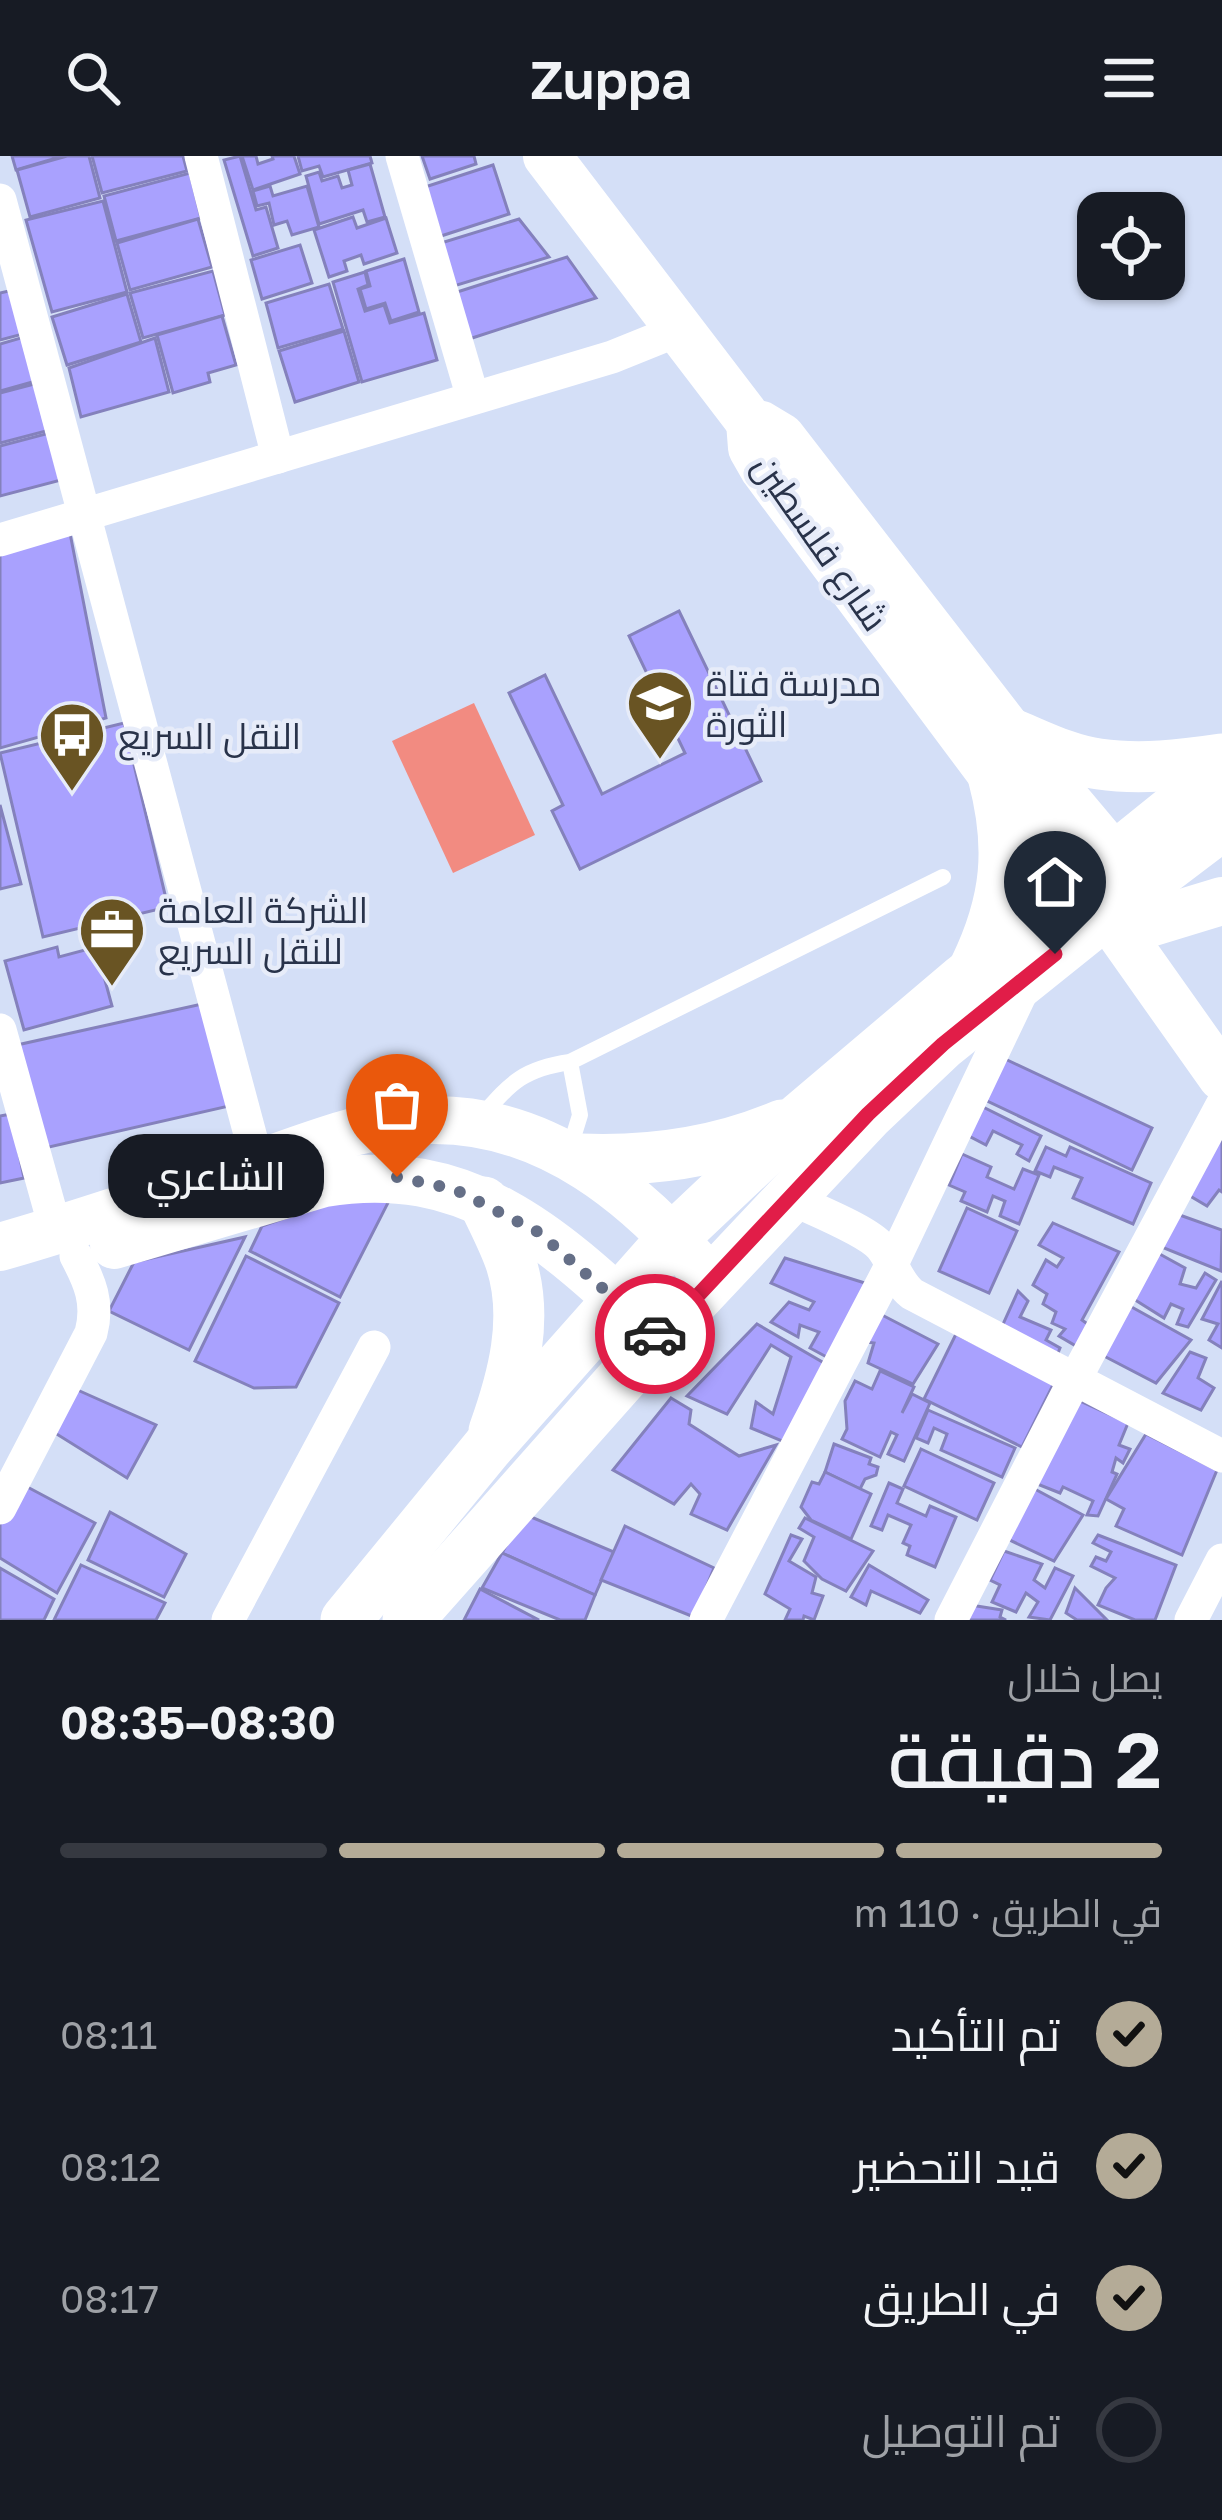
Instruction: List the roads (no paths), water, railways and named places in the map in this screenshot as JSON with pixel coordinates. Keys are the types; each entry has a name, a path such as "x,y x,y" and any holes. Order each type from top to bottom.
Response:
{"main road":[{"name":"شارع فلسطين","path":"547,156 750,422 752,448 764,469 1001,754 1105,897 1222,1077"},
{"path":"973,972 993,925 1004,876 1001,754 1057,753 1097,764 1139,766 1222,759"},
{"path":"424,1610 659,1337 868,1114 1030,974 1222,772"},
{"path":"346,1620 617,1299 674,1237 800,1118 973,972 1222,825"},
{"path":"1105,897 1222,901"},
{"path":"573,1157 624,1161 692,1153 758,1136 800,1118"},
{"path":"0,1280 66,1244 258,1164 384,1126 427,1120 476,1123 573,1157 624,1192 674,1237 711,1281"},
{"path":"0,1247 66,1244 324,1183 397,1177 454,1189 538,1232 659,1337"},
{"path":"484,1202 512,1266 520,1305 514,1362 488,1448"}],"street":[{"path":"201,156 278,457"},
{"path":"402,156 473,398"},
{"path":"0,200 258,1164"},
{"path":"0,540 612,356 679,330"},
{"path":"706,1620 891,1266 1030,974"},
{"path":"0,1030 66,1244 87,1277 95,1305 91,1333 0,1508"},
{"path":"951,1620 1222,1105"},
{"path":"790,1198 873,1238 912,1294 1222,1456"},
{"path":"228,1620 374,1347"},
{"path":"1191,1620 1222,1560"}],"lane":[{"path":"476,1123 501,1094 532,1070 570,1062 943,877"},
{"path":"570,1062 580,1115 573,1157"}],"place":[{"name":"مدرسة فتاة الثورة","path":"660,762"},
{"name":"النقل السريع","path":"72,794"},
{"name":"الشركة العامة للنقل السريع","path":"112,989"},
{"name":"الشاعري","path":"397,1177"}]}
